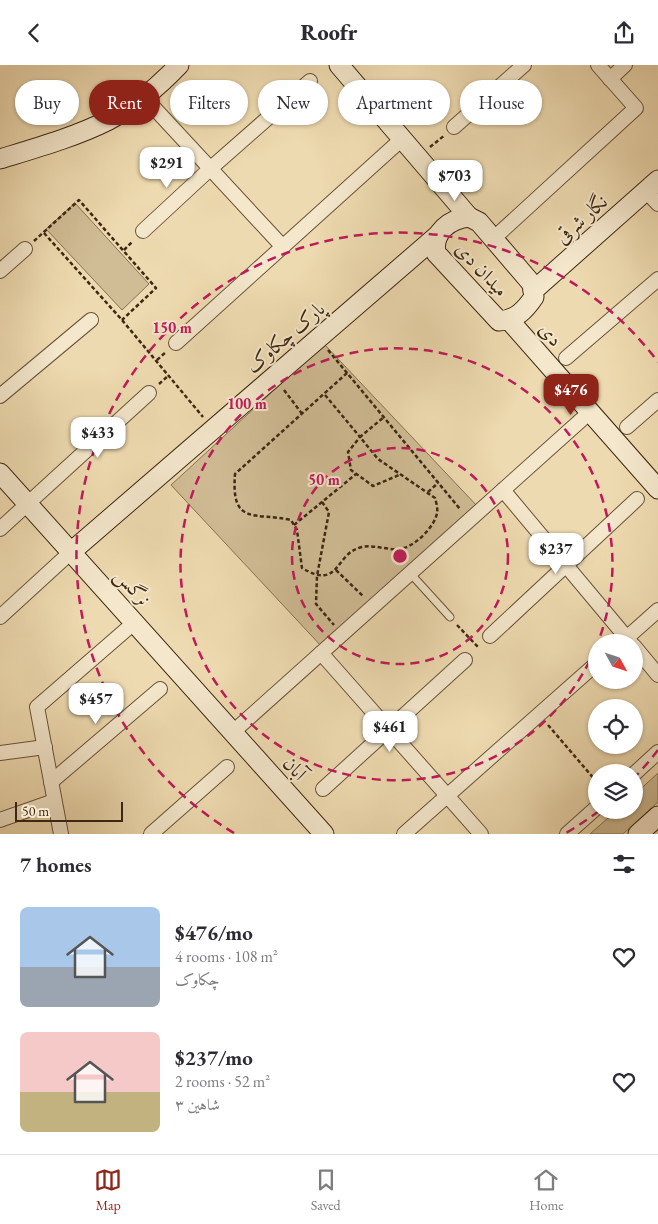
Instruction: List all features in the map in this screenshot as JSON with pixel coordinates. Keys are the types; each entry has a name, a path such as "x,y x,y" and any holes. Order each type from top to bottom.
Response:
{"street":[{"path":"160,82 179,65"},
{"path":"339,65 469,217"},
{"path":"454,127 524,65"},
{"path":"493,239 636,108 598,65"},
{"path":"610,79 625,65"},
{"path":"160,114 283,247"},
{"path":"0,159 48,144 96,125"},
{"path":"143,231 260,125"},
{"path":"176,343 402,139"},
{"name":"نگار شرقی","path":"533,291 654,191"},
{"name":"میدان دی","path":"469,217 479,221 493,239 532,284 534,297 527,306 509,320 499,321 436,253 434,244 438,235 458,218 469,217"},
{"name":"پارک چکاوک","path":"71,552 438,235"},
{"path":"0,271 26,249"},
{"path":"566,358 658,279"},
{"path":"0,396 90,320"},
{"name":"دی","path":"509,320 658,489"},
{"path":"0,529 149,393"},
{"path":"627,427 658,400"},
{"path":"233,732 590,412"},
{"name":"نرگس","path":"0,473 233,732"},
{"path":"503,490 622,634"},
{"path":"490,636 565,564 637,499"},
{"path":"0,617 71,552"},
{"path":"636,634 658,610"},
{"path":"61,834 37,707 134,622"},
{"path":"321,653 481,834"},
{"path":"643,658 658,675"},
{"path":"323,789 464,660"},
{"path":"404,834 588,671"},
{"path":"51,782 160,689"},
{"name":"آبان","path":"233,732 324,834"},
{"path":"0,753 45,747"},
{"path":"643,766 658,752"},
{"path":"151,834 227,767"},
{"path":"0,820 54,801"},
{"path":"567,834 588,814"},
{"path":"638,834 658,816"}],"lane":[{"path":"410,573 450,617"}],"path":[{"path":"418,158 454,127"},
{"path":"122,320 156,288 79,200 44,233 122,320 214,429"},
{"path":"318,338 469,520"},
{"path":"324,395 378,459 399,475 428,491 435,498 438,511 433,523 424,533 404,548 362,547 351,552 336,570 325,576 317,576 302,568 296,538 297,530 291,520 244,513 238,506 233,494 235,474 303,415 347,373"},
{"path":"274,377 303,415"},
{"path":"384,417 360,437 348,452 351,470 373,485 399,475"},
{"path":"294,525 356,474"},
{"path":"428,491 438,483"},
{"path":"322,502 329,512 317,576 316,604 342,634"},
{"path":"336,570 373,606"},
{"path":"450,617 478,647"},
{"path":"464,660 490,636"},
{"path":"539,714 588,772"}],"shaded area":[{"path":"75,203 149,284 122,310 46,229"},
{"path":"324,344 479,508 323,648 171,485"},
{"path":"658,773 658,802 643,816 643,787"},
{"path":"607,819 639,819 623,834 590,834"}]}
